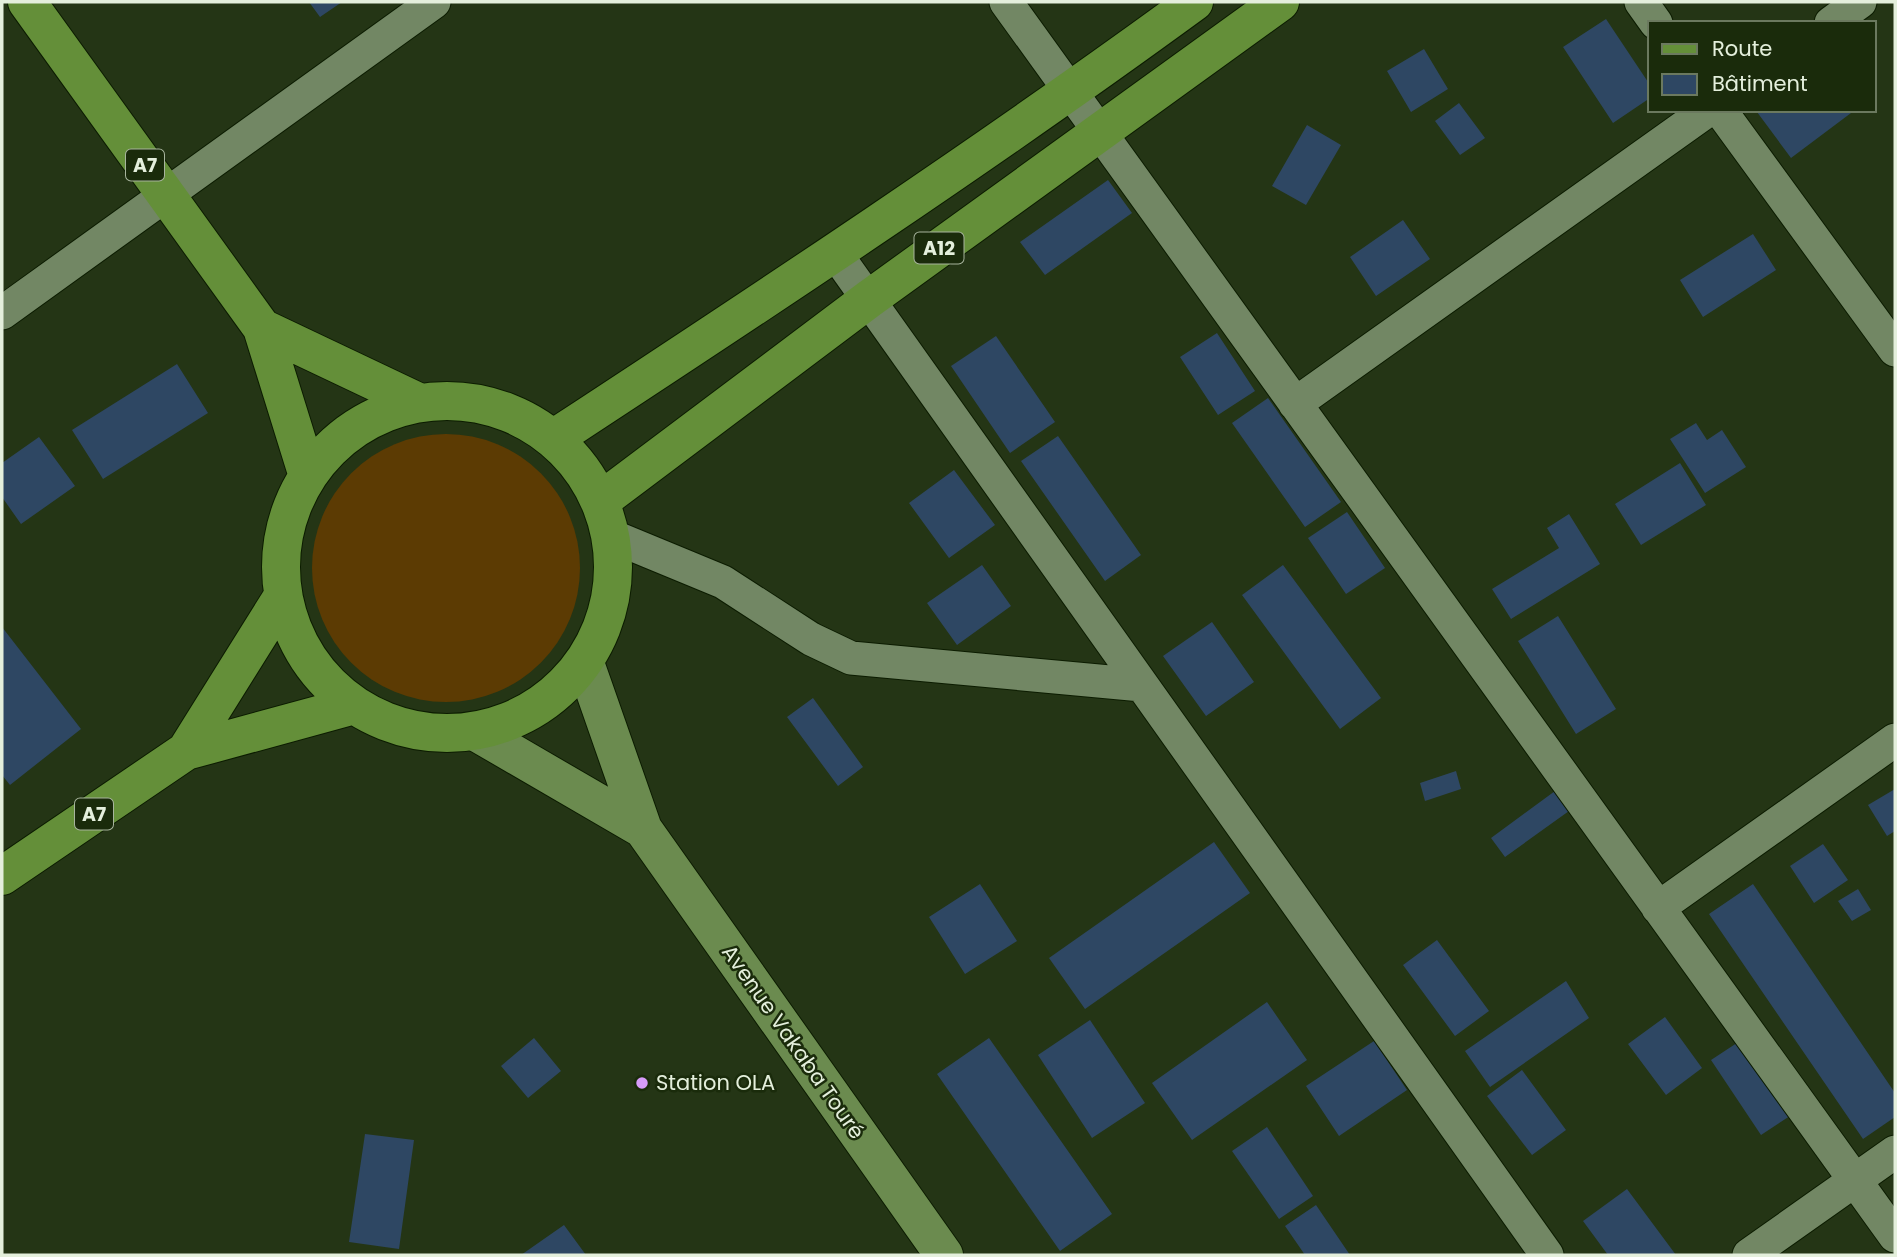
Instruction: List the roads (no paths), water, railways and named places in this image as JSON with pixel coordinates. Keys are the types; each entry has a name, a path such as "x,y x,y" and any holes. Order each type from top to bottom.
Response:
{"main road":[{"name":"A7","path":"27,2 262,328 307,473"},
{"name":"A12","path":"556,437 836,254 1194,2"},
{"name":"A12","path":"603,499 869,299 1280,2"},
{"name":"A7","path":"262,328 416,401"},
{"path":"416,401 490,403 556,437 603,499 614,537 612,603 585,663 537,709 476,732 411,731 351,706 306,659 281,599 282,533 307,473 355,426 416,401"},
{"name":"A7","path":"186,751 281,599"},
{"name":"A7","path":"2,876 186,751 351,706"}],"street":[{"path":"2,313 434,2"},
{"path":"1006,2 1895,1236"},
{"path":"1640,2 1654,21"},
{"path":"1833,21 1860,2"},
{"path":"1295,404 1704,112"},
{"path":"1721,112 1895,350"},
{"path":"836,254 1547,1255"},
{"path":"614,537 723,582 811,639 851,658 1142,685"},
{"path":"585,663 643,829"},
{"path":"476,732 643,829"},
{"path":"1658,908 1895,740"},
{"name":"Avenue Vakaba Touré","path":"643,829 944,1255"},
{"path":"1749,1255 1895,1152"}],"place":[{"name":"Station OLA","path":"642,1083"}]}
